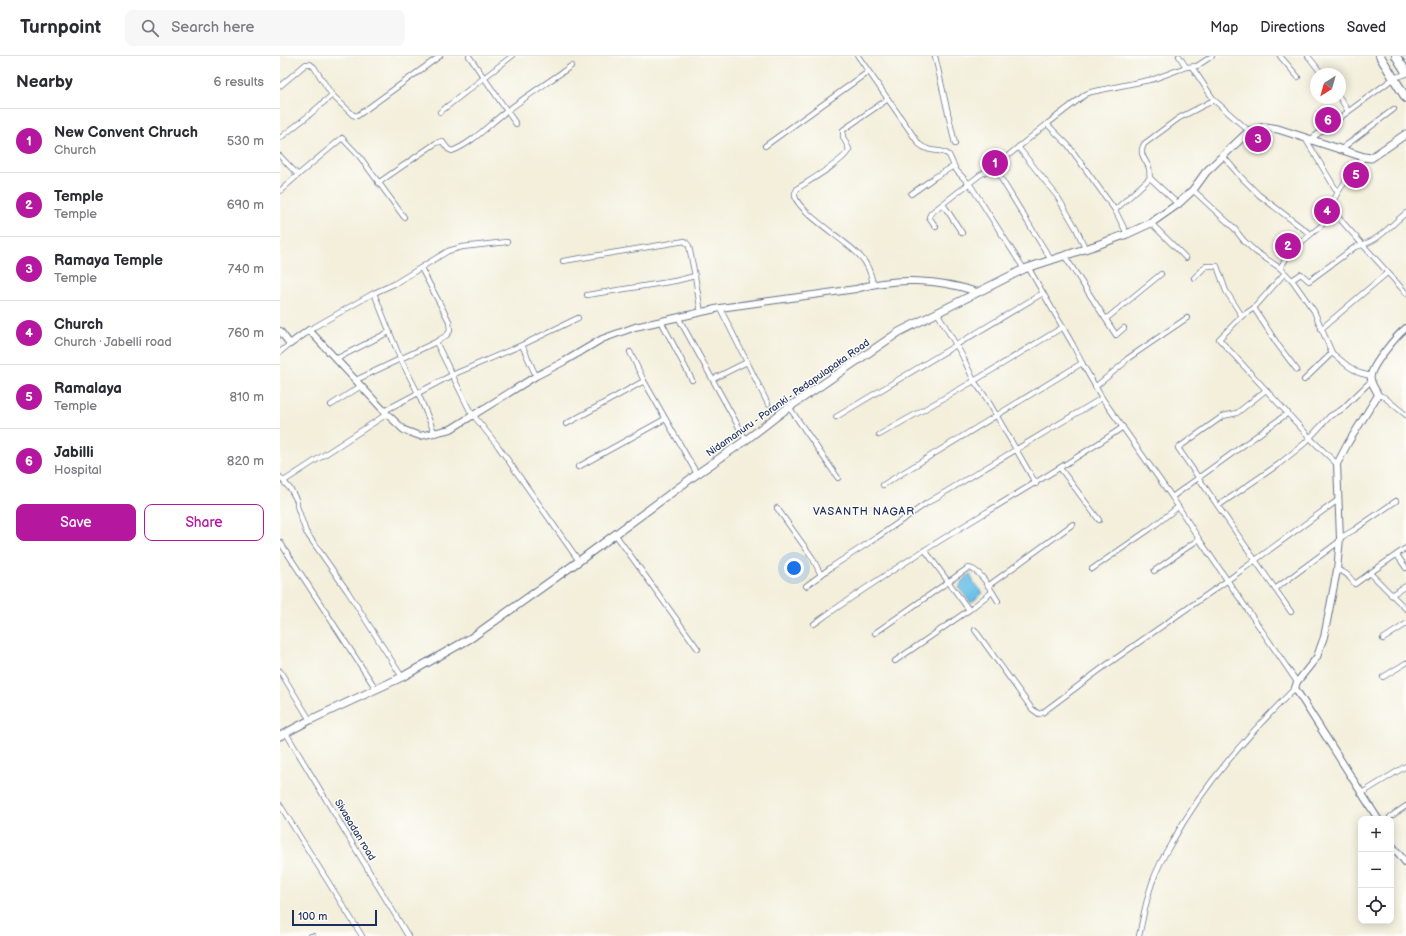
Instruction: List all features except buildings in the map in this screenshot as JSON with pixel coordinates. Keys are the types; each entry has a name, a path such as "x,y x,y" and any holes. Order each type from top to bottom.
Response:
{"highway":[{"path":"1380,56 1406,98"},
{"path":"1396,56 1406,73"}],"main road":[{"path":"1249,131 1266,127 1278,129 1340,150 1371,158 1406,134"},
{"name":"Nidamanuru - Poranki - Pedapulapaka Road","path":"283,734 402,677 471,638 746,440 789,407 899,332 938,314 977,292 1026,268 1127,234 1151,223 1178,204 1193,190 1206,172 1222,155 1249,131"}],"street":[{"path":"280,86 306,64 310,64 314,67 332,95 353,115 357,116 440,56"},
{"path":"469,56 516,124"},
{"path":"440,112 512,56"},
{"path":"858,56 920,144 930,151 941,151 946,153 951,158 959,174 971,186 1043,293 1102,398 1172,497 1228,580 1296,685 1376,816"},
{"path":"935,56 955,144"},
{"path":"1180,56 1186,67"},
{"path":"936,227 930,215 980,175 994,167 1080,98 1091,92 1154,79 1186,67 1196,66 1212,56"},
{"path":"1280,56 1298,77"},
{"path":"1308,56 1317,68"},
{"path":"378,183 436,143 442,141 448,149 452,151 471,141 507,111 571,66"},
{"path":"1192,67 1214,100 1249,131"},
{"path":"765,146 868,72"},
{"path":"1338,193 1308,138 1394,78 1406,73"},
{"path":"280,138 332,95"},
{"path":"873,284 870,270 862,258 856,251 838,239 799,205 795,191 847,154 849,149 843,137 843,130 888,99"},
{"path":"1178,204 1150,178 1149,168 1141,154 1141,150 1144,144 1180,118 1214,100"},
{"path":"1344,104 1348,111"},
{"path":"1340,150 1394,109"},
{"path":"1047,124 1068,145 1115,210 1127,234"},
{"path":"280,191 342,138 360,158 404,218"},
{"path":"1018,147 1057,196 1076,228 1085,248"},
{"path":"1222,155 1259,195 1310,234"},
{"path":"280,156 298,175"},
{"path":"1364,157 1338,193 1333,202 1332,208 1335,214 1364,245 1386,273 1406,293"},
{"path":"911,194 954,166"},
{"path":"994,167 1051,260"},
{"path":"1115,210 1150,178"},
{"path":"1193,190 1234,228 1248,245 1280,268 1284,274 1292,280 1314,311 1332,353 1348,366 1371,378 1378,395 1384,397 1406,414"},
{"path":"943,204 962,233"},
{"path":"1292,280 1301,274 1309,281 1355,247 1364,245 1379,237 1406,213"},
{"path":"1280,268 1291,251 1335,214"},
{"path":"1151,223 1186,258"},
{"path":"563,261 685,241 689,246 701,313"},
{"path":"280,352 309,330 374,293 394,284 448,251 462,247 507,242"},
{"path":"1064,255 1116,335 1124,328"},
{"path":"1194,278 1206,266 1217,266 1226,291 1242,316"},
{"path":"356,380 436,342 447,335 450,331 449,321 421,268"},
{"path":"1321,329 1386,273"},
{"path":"1106,319 1162,274"},
{"path":"1284,274 1254,308 1242,316 1219,339 1337,464"},
{"path":"587,295 675,281 695,276"},
{"path":"309,330 386,413 404,430 420,436 451,430 536,376 602,339 635,327 720,308 856,289 873,284 895,281 951,285 977,292"},
{"path":"374,293 400,358 418,394 435,434"},
{"path":"836,417 1043,293"},
{"path":"720,308 768,404"},
{"path":"1254,308 1278,345 1297,370"},
{"path":"938,314 974,381 987,398 1036,484"},
{"path":"678,317 746,440"},
{"path":"284,481 386,413 452,375 522,345 578,318"},
{"path":"1095,387 1127,359 1188,318"},
{"path":"662,321 692,380"},
{"path":"879,435 974,381 1063,327"},
{"path":"1218,506 1279,464 1311,438 1330,416 1341,410 1371,378 1379,361 1400,332 1406,328"},
{"path":"280,331 290,344"},
{"path":"336,359 389,332"},
{"path":"436,342 474,416 498,446 579,561"},
{"path":"522,345 536,376"},
{"path":"630,352 644,382 697,474"},
{"path":"1304,380 1332,353"},
{"path":"713,379 747,362"},
{"path":"883,485 1082,363"},
{"path":"566,424 644,382"},
{"path":"331,406 361,386"},
{"path":"1266,390 1237,413 1223,416 1178,448 1291,612"},
{"path":"1139,936 1144,910 1152,882 1180,827 1224,764 1296,685 1311,665 1320,648 1324,637 1337,570 1340,540 1337,464 1348,443 1378,395"},
{"path":"806,586 927,504 1102,398"},
{"path":"789,407 838,478"},
{"path":"1172,497 1288,413"},
{"path":"578,467 665,420"},
{"path":"814,624 925,550 1036,484 1123,427"},
{"path":"1060,468 1100,520"},
{"path":"280,477 294,494 306,532 348,592 402,677"},
{"path":"975,630 1032,709 1039,714 1049,709 1105,666 1228,580 1338,500"},
{"path":"1275,589 1340,540 1396,501"},
{"path":"1092,569 1150,530 1178,507"},
{"path":"777,508 812,557 821,575"},
{"path":"988,586 1073,524"},
{"path":"615,534 698,649"},
{"path":"1154,571 1199,539"},
{"path":"280,542 376,689"},
{"path":"1337,570 1343,571 1347,574 1354,584 1406,548"},
{"path":"925,550 969,610"},
{"path":"1397,555 1406,568"},
{"path":"875,633 968,568 972,568 979,573 998,601"},
{"path":"1370,573 1374,575 1391,595 1406,609"},
{"path":"1391,595 1406,586"},
{"path":"895,661 969,610 992,592"},
{"path":"1383,639 1406,624"},
{"path":"1383,677 1406,663"},
{"path":"280,671 310,720"},
{"name":"Sivasadan road","path":"283,734 408,936"},
{"path":"1362,793 1406,766"},
{"path":"280,805 362,936"},
{"path":"1391,816 1406,806"},
{"path":"1394,848 1406,863"}],"water":[{"path":"970,574 973,581 983,593 971,603 959,588 962,581"}],"place":[{"name":"Jabilli","path":"1328,120"},
{"name":"Ramaya Temple","path":"1258,139"},
{"name":"New Convent Chruch","path":"995,163"},
{"name":"Ramalaya","path":"1356,175"},
{"name":"Church","path":"1327,211"},
{"name":"Temple","path":"1288,246"}],"district":[{"name":"VASANTH NAGAR","path":"864,511"}]}
